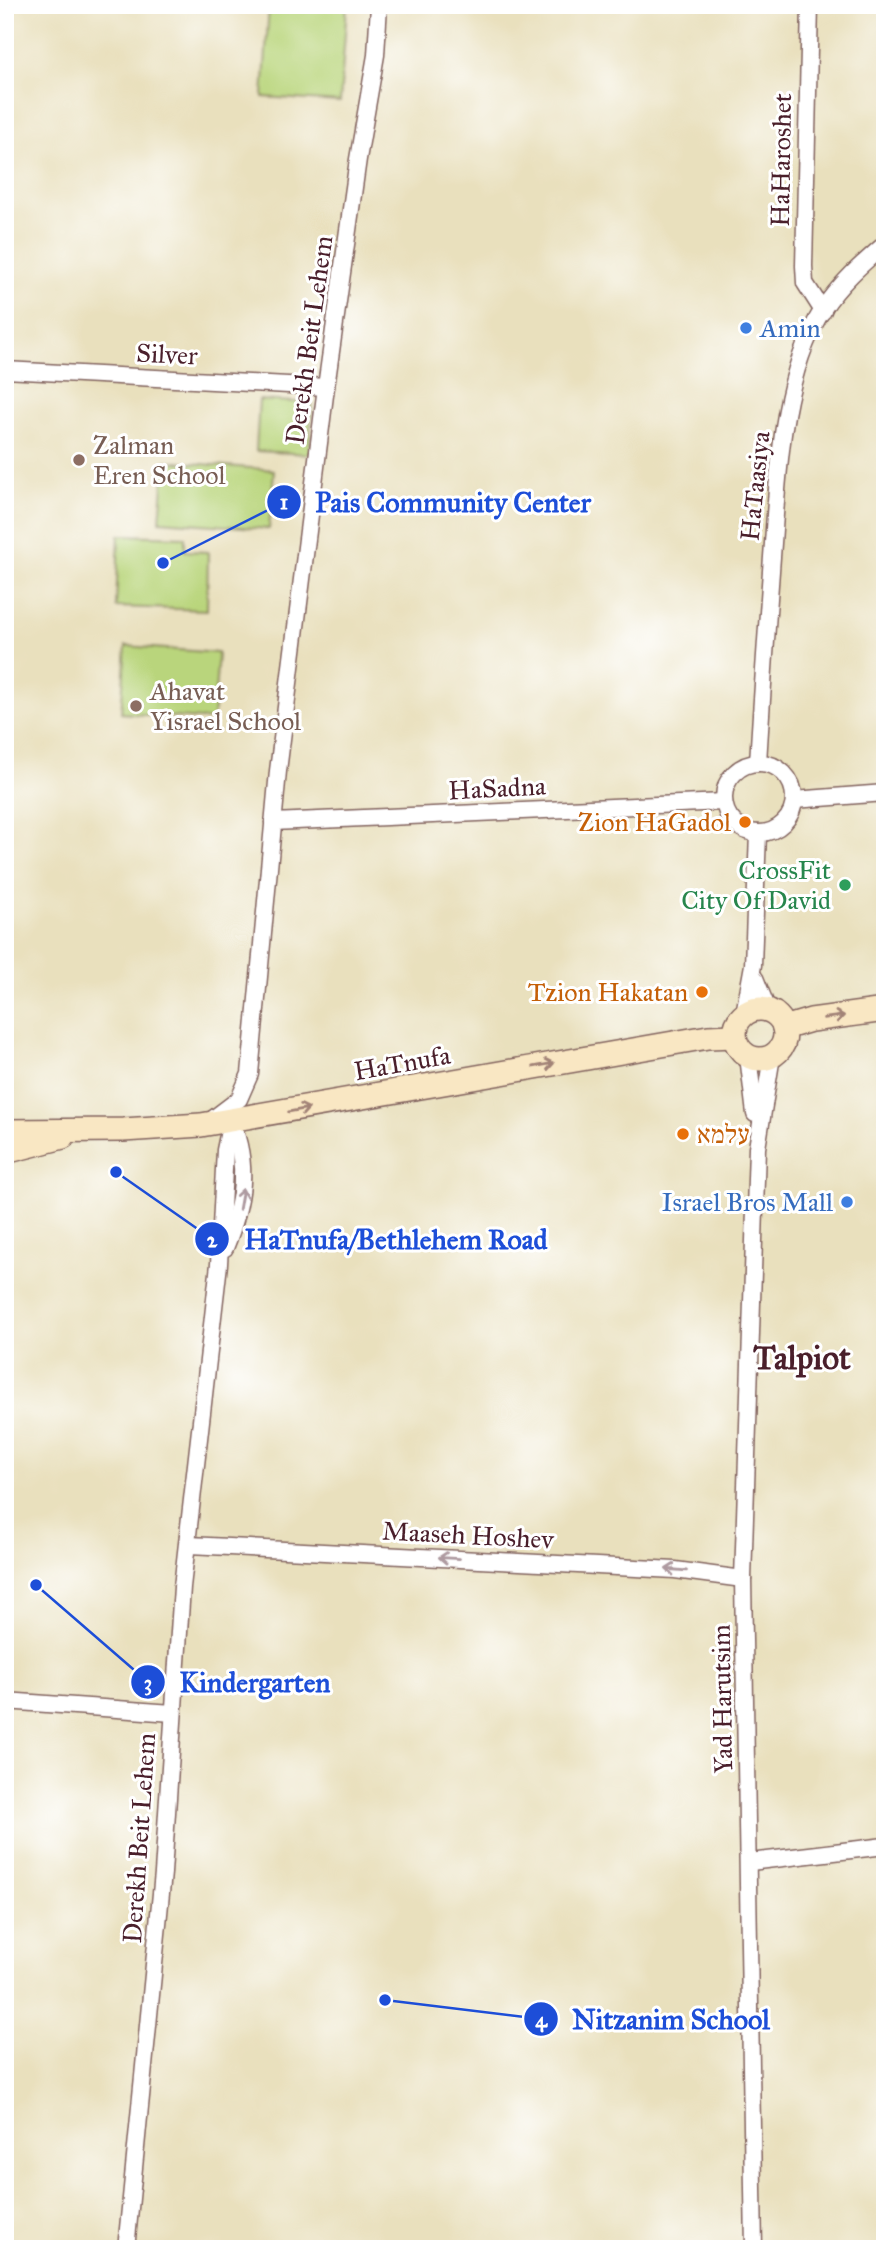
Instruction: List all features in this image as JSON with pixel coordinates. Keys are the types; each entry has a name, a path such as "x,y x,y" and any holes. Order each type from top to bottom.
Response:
{"street":[{"name":"Derekh Beit Lehem","path":"201,1125 224,1112 245,1090 253,1056 254,1016 273,822 326,387 358,159 376,55 379,5"},
{"name":"HaHaroshet","path":"810,5 804,266 805,283 822,311"},
{"name":"HaTaasiya","path":"758,763 778,479 788,405 804,353 822,311 850,274 885,244"},
{"name":"Silver","path":"5,370 326,387"},
{"path":"758,763 769,765 788,778 794,800 786,821 776,828 758,833 743,830 734,822 724,802 729,780 747,766 758,763"},
{"path":"794,800 885,793"},
{"name":"HaSadna","path":"273,822 724,802"},
{"path":"744,1014 756,1009 768,1010 779,1017 784,1028 783,1044 772,1056 760,1059 748,1056 739,1048 735,1037 737,1024 744,1014 753,965 758,833"},
{"path":"753,965 758,992 768,1010"},
{"path":"784,1028 811,1020 885,1010"},
{"name":"HaTnufa","path":"5,1131 78,1131 201,1125 695,1039 735,1037"},
{"name":"Yad Harutsim","path":"748,1056 757,1147"},
{"name":"Yad Harutsim","path":"754,2249 744,1579 748,1350 757,1147 772,1056"},
{"name":"Derekh Beit Lehem","path":"127,2249 163,1873 182,1587 189,1545 219,1264 237,1216 244,1181 243,1154 231,1121"},
{"name":"HaTnufa","path":"5,1152 40,1146 78,1131"},
{"name":"Maaseh Hoshev","path":"189,1545 675,1570 744,1579"},
{"path":"5,1701 173,1713"},
{"path":"750,1862 885,1846"}],"green space":[{"path":"269,5 347,5 340,102 263,97"},
{"path":"259,400 312,403 309,454 256,451"},
{"path":"165,461 274,470 269,529 160,521"},
{"path":"119,535 185,537 185,551 208,552 207,610 116,607"},
{"path":"126,646 218,653 213,720 121,713"}],"place":[{"name":"Amin","path":"746,328"},
{"name":"Zalman Eren School","path":"79,460"},
{"name":"Pais Community Center","path":"163,563"},
{"name":"Ahavat Yisrael School","path":"136,706"},
{"name":"Zion HaGadol","path":"745,822"},
{"name":"CrossFit City Of David","path":"845,885"},
{"name":"Tzion Hakatan","path":"702,992"},
{"name":"עלמא","path":"683,1134"},
{"name":"HaTnufa/Bethlehem Road","path":"116,1172"},
{"name":"Israel Bros Mall","path":"847,1202"},
{"name":"Kindergarten","path":"36,1585"},
{"name":"Nitzanim School","path":"385,2000"}],"district":[{"name":"Talpiot","path":"802,1357"}]}
